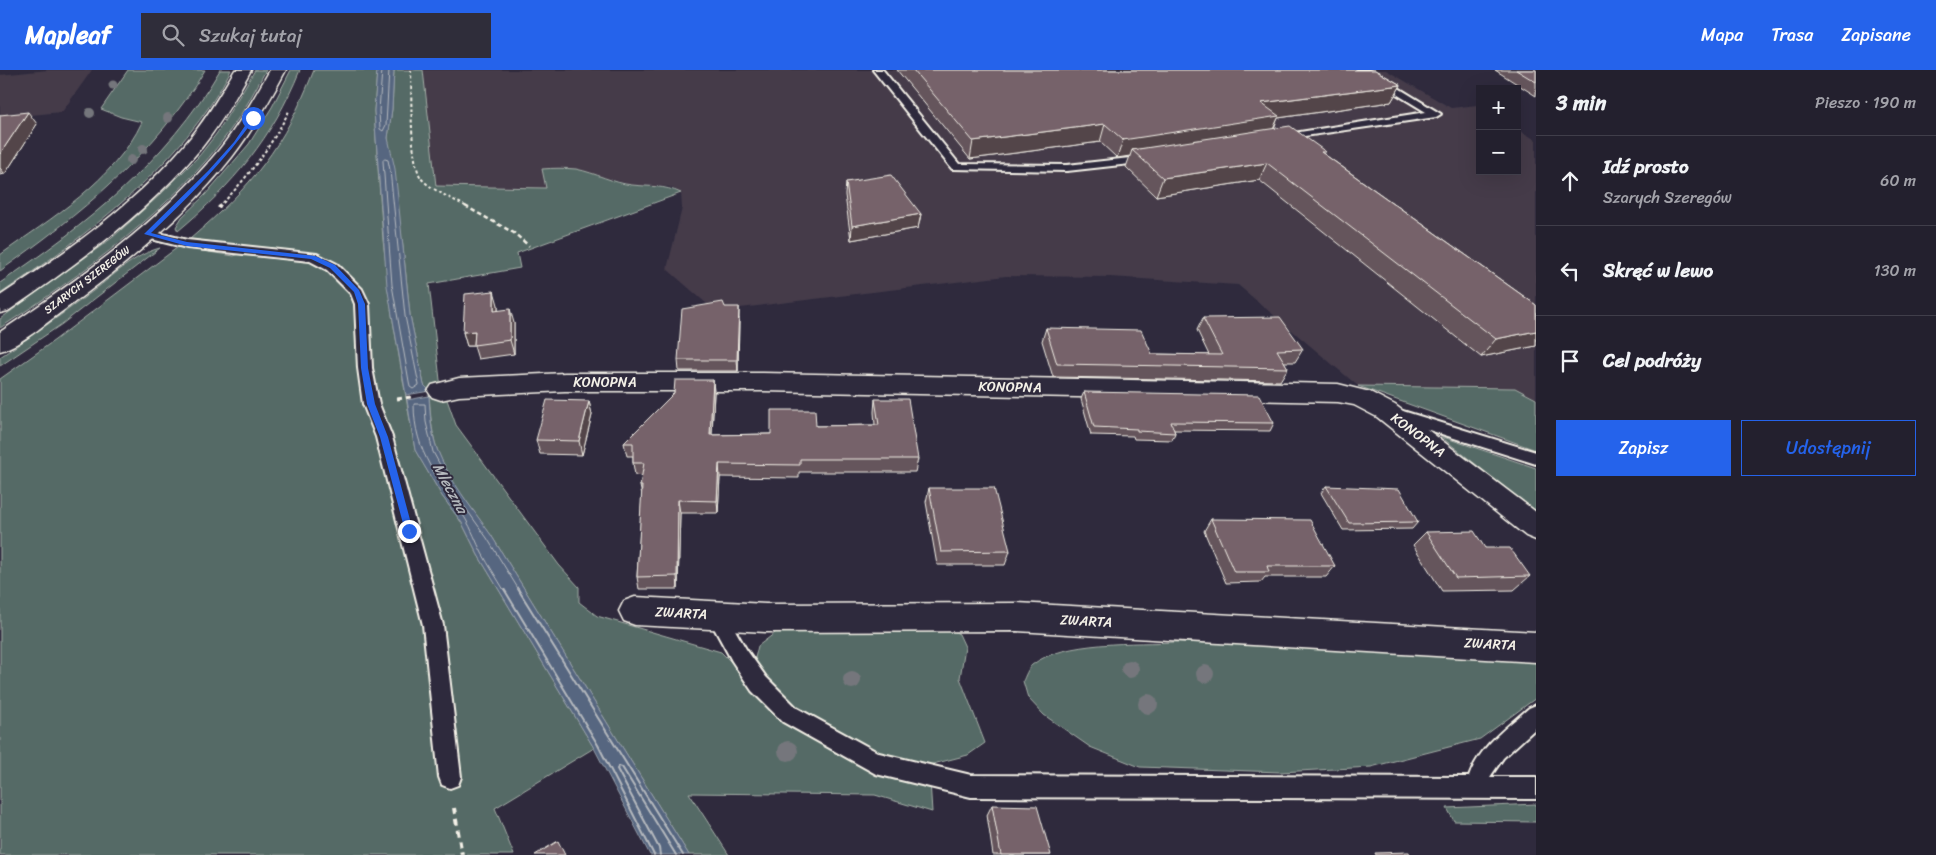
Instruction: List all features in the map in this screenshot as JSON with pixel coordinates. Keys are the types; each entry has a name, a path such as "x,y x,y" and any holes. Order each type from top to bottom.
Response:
{"street":[{"path":"0,306 97,238 156,185 190,150 205,131 243,70"},
{"name":"SZARYCH SZEREGÓW","path":"0,343 90,280 147,234 184,200 236,143 253,118 278,70"},
{"name":"KONOPNA","path":"441,391 468,386 565,382 763,382 1338,393 1361,398 1386,411 1417,433 1536,528"},
{"name":"ZWARTA","path":"636,611 766,618 1017,617 1536,647"}],"lane":[{"path":"878,70 956,167 1067,168 1160,157"},
{"path":"1268,140 1436,114 1362,70"},
{"path":"147,234 187,244 313,257 332,267 357,292 362,304 365,368 371,404 384,437 433,625 450,777"},
{"path":"1386,411 1536,458"},
{"path":"716,615 739,655 759,684 790,715 876,763 970,786 1536,788"},
{"path":"1476,787 1483,767 1495,751 1536,715"}],"path":[{"path":"411,70 416,163 422,179 440,192 514,233 529,246"},
{"path":"450,777 462,855"}],"shaded area":[{"path":"48,70 92,70 62,112 0,118 0,75"},
{"path":"423,70 1386,70 1451,108 1476,105 1476,175 1521,175 1521,131 1536,140 1536,399 1515,388 1358,386 1238,285 1110,277 1006,276 715,311 667,269 682,208 681,193 669,187 632,185 601,177 547,188 435,187"}],"green space":[{"path":"128,70 205,70 163,129 139,156 86,205 0,271 0,255 80,197 115,162 130,143 142,122 121,117 101,109"},
{"path":"220,70 231,70 211,104 187,136 159,167 130,196 66,248 0,294 0,283 93,214 150,162 199,103"},
{"path":"255,70 266,70 240,115 209,158 183,185 155,212 94,263 0,328 0,319 112,238 161,194 199,156 217,133"},
{"path":"291,70 300,70 277,117 250,158 234,178 178,231 176,227 182,217 205,195 249,144 272,107"},
{"path":"314,70 377,70 374,111 383,240 392,315 415,450 442,496 462,523 478,555 594,748 495,808 514,855 0,855 0,379 178,247 234,256 255,247 190,239 232,201 264,163 291,121"},
{"path":"394,70 423,70 436,186 546,188 542,169 563,168 576,169 625,184 663,187 681,193 517,253 520,268 429,284 440,380 456,425 559,565 579,587 579,602 597,616 721,652 738,669 754,662 758,646 779,630 946,627 959,634 965,647 960,678 985,743 968,755 929,765 932,812 875,795 689,793 729,855 689,855 491,535 441,460 432,427 429,391 424,385 410,315 388,138"},
{"path":"160,248 62,324 0,366 0,357 67,310 131,261"},
{"path":"1358,386 1515,388 1536,399 1536,450"},
{"path":"1440,436 1536,468 1536,512"},
{"path":"1176,642 1415,649 1536,661 1536,698 1480,739 1371,767 1280,772 1140,767 1090,747 1044,715 1028,698 1023,681 1031,666 1045,657 1081,647"},
{"path":"1536,804 1536,822 1454,821 1447,808"}],"water":[{"path":"377,70 394,70 388,138 395,169 410,315 424,385 430,391 406,395 387,286 374,111"},
{"name":"Mleczna","path":"429,396 435,443 448,472 491,535 689,855 650,855 594,748 478,555 462,523 442,496 415,450 407,400"}],"building":[{"path":"913,70 1375,70 1401,85 1261,103 1279,116 1123,140 1105,124 973,141"},
{"path":"1516,70 1536,70 1536,82"},
{"path":"28,112 0,154 0,115"},
{"path":"1290,126 1326,152 1321,152 1536,305 1536,331 1496,339 1267,163 1163,178 1132,150"},
{"path":"891,175 921,214 852,226 846,182"},
{"path":"494,291 494,311 510,309 510,340 474,345 475,331 463,332 465,294"},
{"path":"723,302 725,307 739,307 737,360 678,360 682,309"},
{"path":"1280,317 1303,349 1277,350 1288,368 1057,364 1046,328 1141,330 1152,354 1222,355 1203,318"},
{"path":"675,380 713,380 710,435 771,434 771,410 815,410 816,426 879,425 875,399 908,399 918,459 800,459 800,465 719,464 717,501 678,500 677,576 637,577 642,486 640,486 644,463 633,463 633,443 624,443 674,393"},
{"path":"1084,392 1259,395 1274,423 1171,422 1175,433 1094,427"},
{"path":"547,400 589,401 579,441 536,440"},
{"path":"1326,486 1399,489 1418,522 1349,523"},
{"path":"929,488 994,488 1010,551 941,552"},
{"path":"1211,519 1310,520 1335,566 1267,566 1269,572 1234,572"},
{"path":"1474,531 1485,548 1510,548 1530,576 1456,578 1426,532"},
{"path":"992,805 1037,806 1051,855 1001,855"},
{"path":"558,841 565,855 535,855"},
{"path":"1409,852 1410,855 1376,855 1375,853"}],"route":[{"path":"253,118 236,143 210,172 184,200 147,234 187,244 313,257 332,267 357,292 362,304 365,368 371,404 384,437 409,531"}]}
